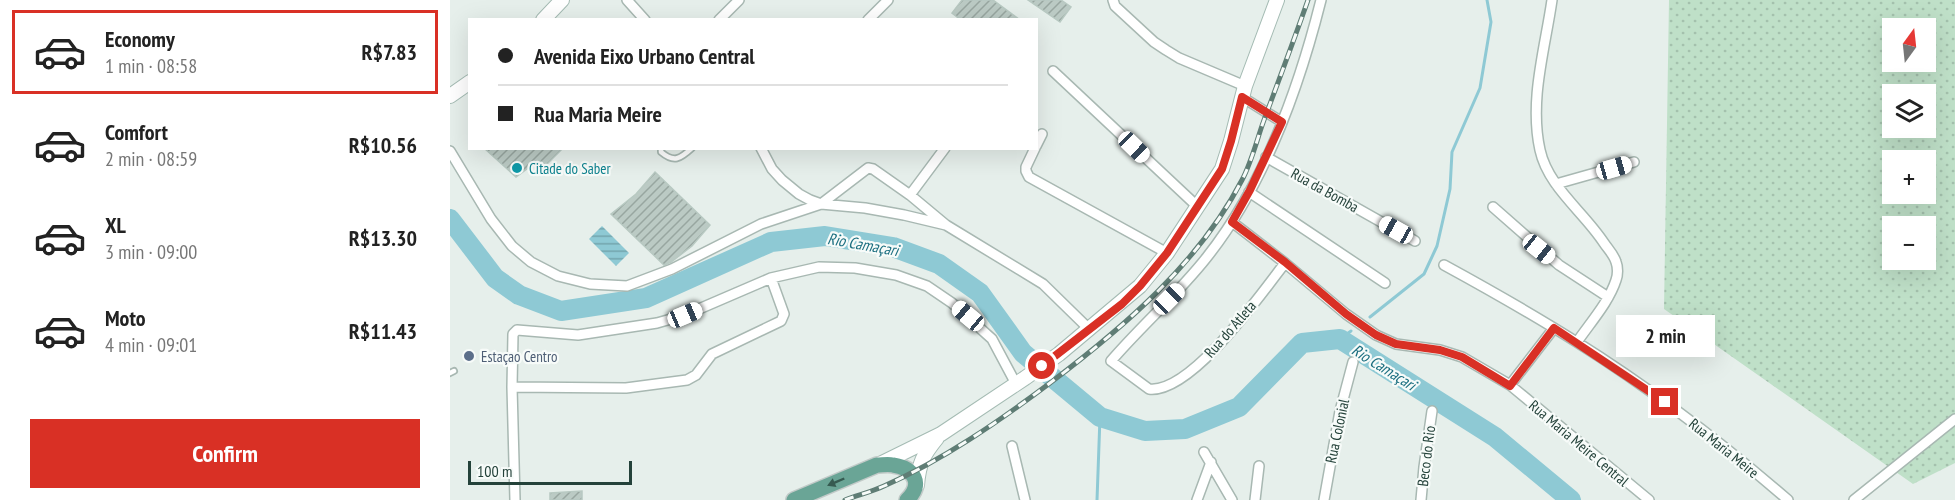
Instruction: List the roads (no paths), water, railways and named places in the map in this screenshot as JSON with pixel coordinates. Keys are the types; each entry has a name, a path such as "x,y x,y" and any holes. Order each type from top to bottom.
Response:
{"main road":[{"path":"794,500 878,465 902,467 910,473 913,495"}],"street":[{"path":"545,18 562,0"},
{"path":"627,0 643,18"},
{"path":"721,18 738,0"},
{"path":"870,18 888,0"},
{"path":"1113,0 1115,6 1154,42 1179,58 1243,91 1282,122"},
{"path":"878,465 941,434 1021,381 1059,354 1140,286 1167,253 1218,176 1226,158 1243,91 1277,0"},
{"path":"1285,262 1232,222 1282,122 1312,35 1321,0"},
{"path":"1552,0 1542,48 1538,89 1536,124 1540,151 1556,184 1601,237 1617,264 1616,280 1608,297 1577,342"},
{"path":"1053,71 1198,207"},
{"path":"450,96 468,83"},
{"path":"1038,143 1042,134"},
{"path":"762,150 782,180 799,194 821,204 865,208 946,225"},
{"path":"910,195 944,150"},
{"path":"1034,150 1026,167 1029,177 1167,253"},
{"path":"450,152 491,219 512,246 531,262 558,276 590,284 627,286 672,269 761,224 821,204 868,168 873,169 910,195 946,225 1043,284 1089,329"},
{"name":"Rua da Bomba","path":"1266,157 1415,241"},
{"path":"1556,184 1634,162"},
{"path":"1249,192 1385,283"},
{"path":"1493,207 1559,265 1608,297"},
{"name":"Rua do Atleta","path":"1232,222 1191,278 1111,361 1149,389 1156,390 1171,384 1191,371 1223,342 1285,262"},
{"name":"Rua Maria Meire Central","path":"1285,262 1346,314 1376,335 1396,344 1440,350 1462,357 1510,386 1649,500"},
{"name":"Rua Maria Meire","path":"1444,265 1577,342 1681,413 1788,500"},
{"path":"515,500 512,387 513,334 517,330 578,335 657,324 685,315 771,278 819,267 855,268 896,275 927,286 952,303 992,339 1021,381"},
{"path":"512,387 626,388 687,380 696,375 712,354 781,321 784,314 771,278"},
{"path":"1510,386 1554,328"},
{"name":"Rua Colonial","path":"1324,500 1336,432 1353,362"},
{"name":"Beco do Rio","path":"1421,500 1432,411"},
{"path":"1854,500 1955,419"},
{"path":"913,495 921,460 941,434"},
{"path":"1012,447 1025,500"},
{"path":"1204,452 1232,500"},
{"path":"1197,500 1211,462"},
{"path":"1255,500 1259,466"}],"lane":[{"path":"661,150 669,158 676,159 690,150"}],"water":[{"path":"602,226 629,253 616,266 589,239"}],"waterway":[{"path":"1370,317 1424,274 1437,246 1450,189 1452,152 1480,88 1491,22 1487,0"},
{"name":"Rio Camaçari","path":"450,219 495,278 519,295 561,311 646,298 771,242 825,236 893,247 939,264 980,293 1023,353 1100,417 1145,431 1185,429 1239,407 1302,343 1340,339 1495,437 1571,500"},
{"path":"1340,339 1351,331"},
{"path":"1097,500 1100,417"}],"railway":[{"path":"845,500 906,476 970,439 1050,383 1158,292 1204,239 1246,173 1308,0"}],"place":[{"name":"Citade do Saber","path":"517,168"},
{"name":"Estaçao Centro","path":"469,356"}]}
